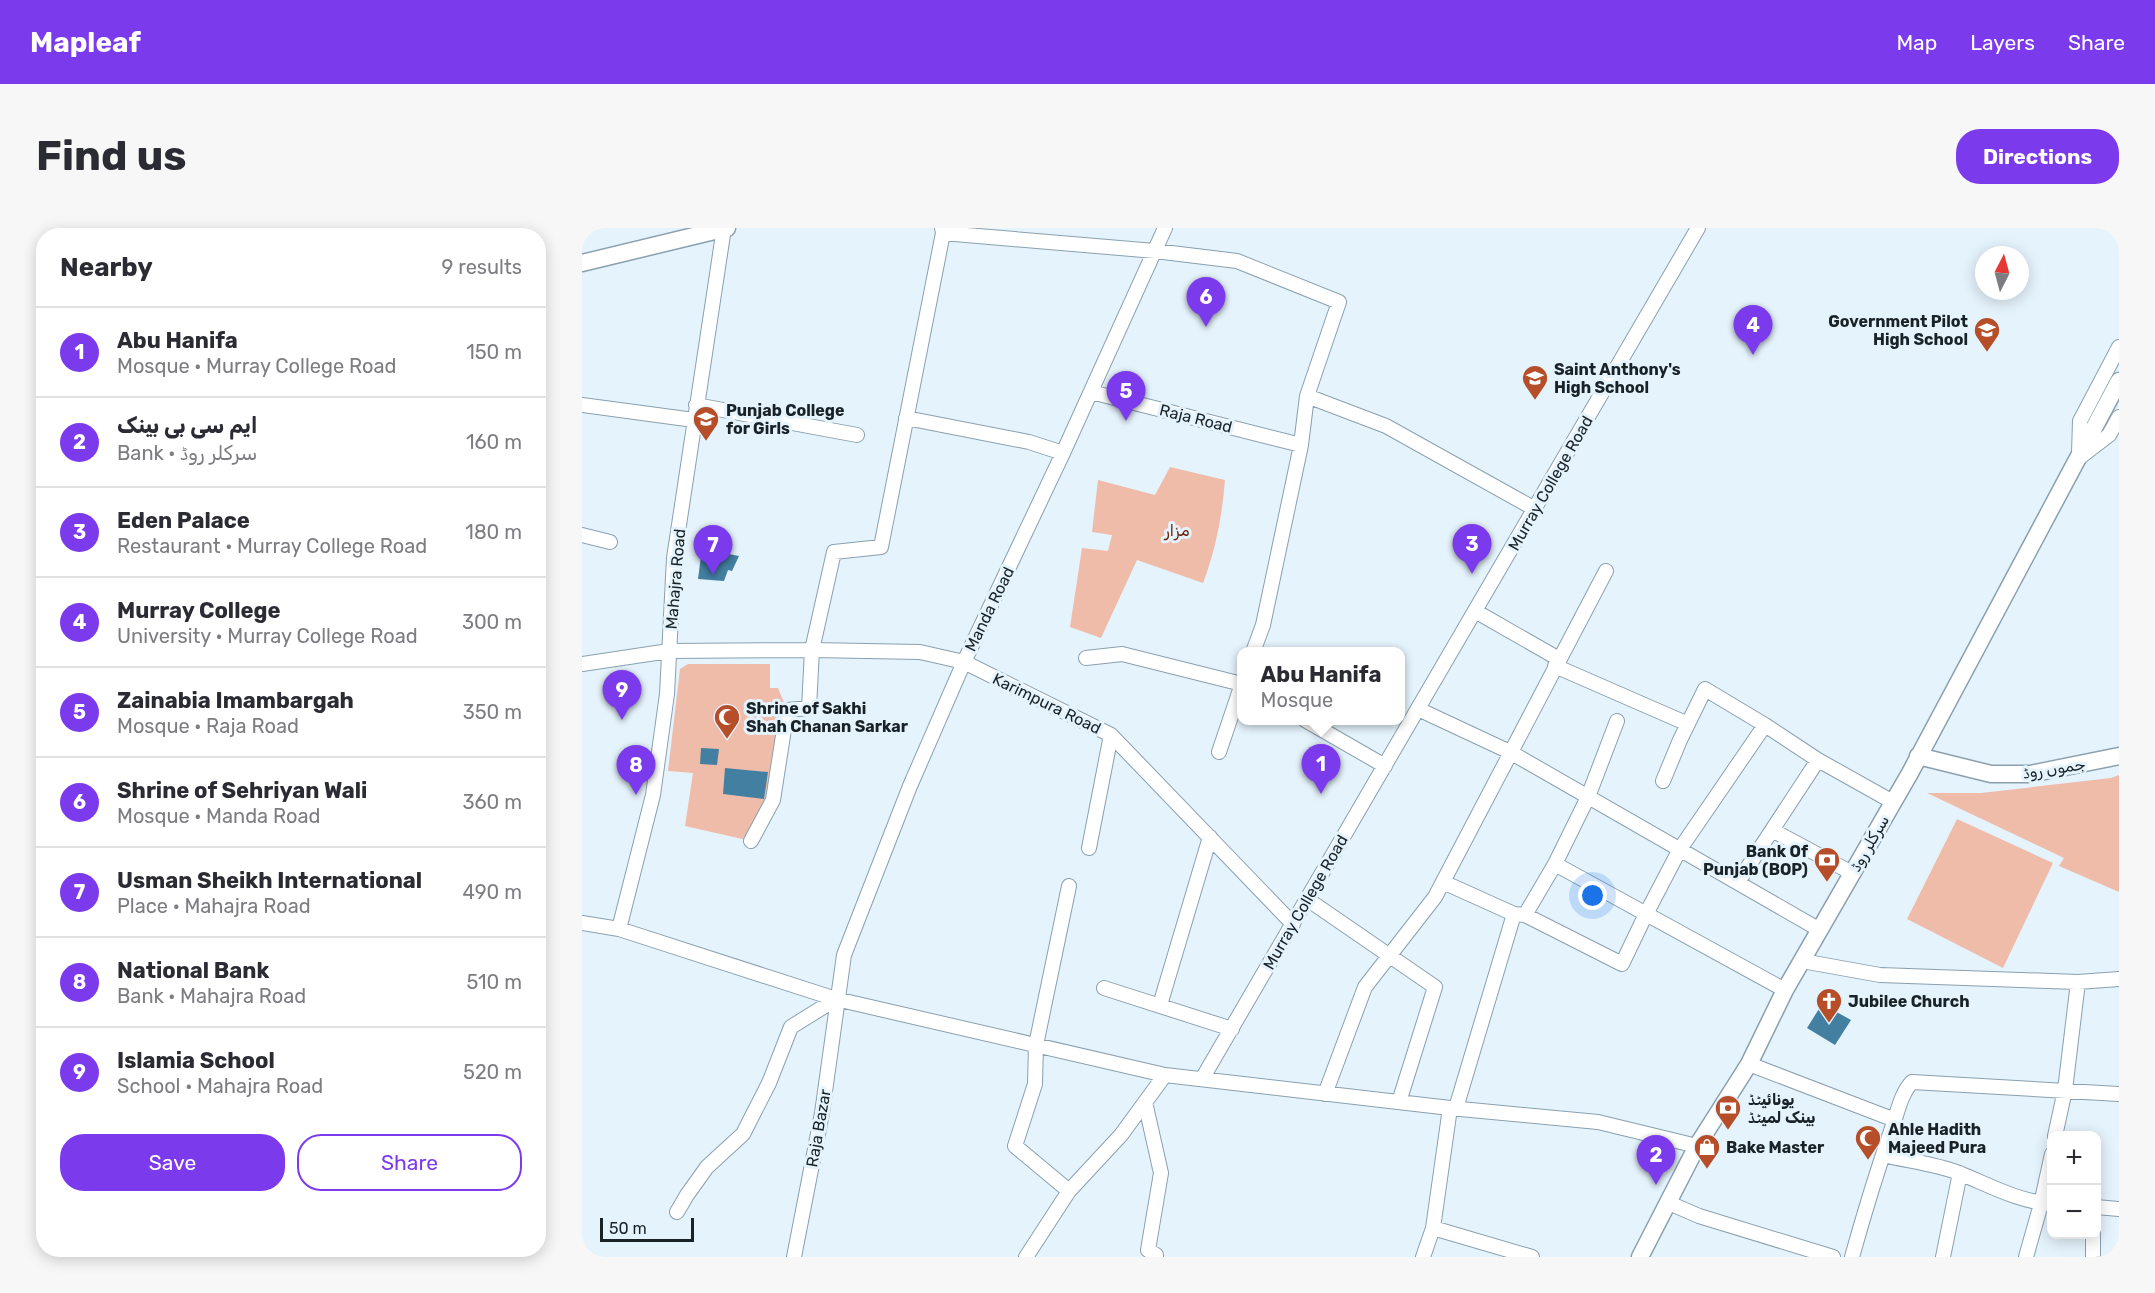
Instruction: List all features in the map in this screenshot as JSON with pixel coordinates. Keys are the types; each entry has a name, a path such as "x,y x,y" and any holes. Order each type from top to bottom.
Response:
{"main road":[{"path":"582,255 700,228"},
{"path":"582,263 725,228"},
{"name":"سرکلر روڈ","path":"1640,1257 1697,1146 1749,1064 1785,990 1893,802 2119,381"},
{"name":"جموں روڈ","path":"1918,756 1991,774 2030,774 2119,756"}],"street":[{"name":"Mahajra Road","path":"620,929 653,795 667,694 674,558 725,228"},
{"name":"Manda Road","path":"836,999 844,955 910,786 964,662 1063,453 1165,228"},
{"name":"Murray College Road","path":"1202,1079 1698,228"},
{"path":"751,841 773,800 787,710 809,708 812,650 834,552 881,547 942,230 1237,261 1339,302 1307,396 1302,445 1263,625 1255,647"},
{"path":"2079,458 2080,421 2119,347"},
{"name":"Raja Road","path":"1091,392 1302,445"},
{"path":"1307,396 1386,426 1535,509"},
{"path":"582,405 694,420"},
{"path":"696,405 857,435"},
{"path":"2079,458 2109,435 2119,417"},
{"path":"906,418 1029,442 1063,453"},
{"path":"582,535 610,542"},
{"path":"1325,1094 1365,987 1435,897 1606,571"},
{"path":"1475,611 1557,662 1688,724"},
{"name":"Karimpura Road","path":"582,664 669,651 812,650 920,652 964,662 1111,735 1293,924"},
{"path":"1086,658 1122,654 1237,683"},
{"path":"1663,781 1705,689 1818,760 1893,802"},
{"path":"1219,752 1237,699"},
{"path":"1418,709 1510,752 1820,930"},
{"path":"1423,1257 1433,1228 1453,1108 1520,914 1555,864 1588,797 1617,721"},
{"path":"1314,725 1385,766"},
{"path":"1443,882 1520,914 1622,964 1680,849 1765,725"},
{"path":"1089,848 1111,735"},
{"path":"1738,882 1818,760"},
{"path":"1772,830 1852,873"},
{"path":"1160,1005 1210,837"},
{"path":"1555,864 1785,990"},
{"path":"1069,886 1036,1045 1035,1084 1015,1146 1069,1191"},
{"path":"1307,899 1435,987 1399,1102"},
{"path":"582,923 620,929 836,999 1165,1075 1598,1122 1697,1146"},
{"path":"1802,961 1880,975 2078,982 2119,979"},
{"path":"2056,1131 2065,1090 2078,982"},
{"path":"1104,988 1232,1029"},
{"path":"677,1212 707,1167 743,1134 769,1083 791,1027 836,999"},
{"name":"Raja Bazar","path":"794,1257 822,1113 836,999"},
{"path":"1749,1064 1895,1120"},
{"path":"1026,1257 1069,1191 1121,1135 1165,1075"},
{"path":"1852,1257 1895,1120 1908,1086 1912,1082 2119,1094"},
{"path":"1145,1102 1161,1173 1148,1250 1156,1257"},
{"path":"1883,1155 1960,1173 1994,1189 2046,1204"},
{"path":"1943,1257 1960,1173"},
{"path":"2026,1257 2046,1204 2048,1185"},
{"path":"1669,1203 1699,1216 1833,1257"},
{"path":"2101,1207 2119,1209"},
{"path":"1433,1228 1532,1257"},
{"path":"2093,1239 2093,1257"}],"green space":[{"name":"مزار","path":"1170,467 1225,480 1218,532 1203,583 1137,560 1101,638 1070,627 1082,548 1108,551 1112,535 1092,532 1098,480 1155,495"},
{"name":"Shrine of Sakhi Shah Chanan Sarkar","path":"688,664 770,664 770,688 778,688 787,710 773,800 751,841 685,826 693,773 668,771 680,669"},
{"path":"2119,775 2119,892 2059,866 2064,858 1927,793 1981,793 2111,778"},
{"path":"1957,819 2053,863 2003,968 1907,919"}],"building":[{"path":"703,549 739,556 732,571 728,570 724,581 698,579"},
{"path":"701,748 719,749 717,765 700,764"},
{"path":"725,768 768,772 764,799 723,794"},
{"name":"Jubilee Church","path":"1822,1004 1851,1020 1835,1045 1807,1028"}],"place":[{"name":"Shrine of Sehriyan Wali","path":"1206,327"},
{"name":"Government Pilot High School","path":"1987,353"},
{"name":"Murray College","path":"1753,355"},
{"name":"Saint Anthony's High School","path":"1535,401"},
{"name":"Zainabia Imambargah","path":"1126,421"},
{"name":"Punjab College for Girls","path":"706,442"},
{"name":"Eden Palace","path":"1472,574"},
{"name":"Usman Sheikh International","path":"713,575"},
{"name":"Islamia School","path":"622,720"},
{"name":"Shrine of Sakhi Shah Chanan Sarkar","path":"727,740"},
{"name":"Abu Hanifa","path":"1321,794"},
{"name":"National Bank","path":"636,795"},
{"name":"Bank Of Punjab (BOP)","path":"1827,883"},
{"name":"Jubilee Church","path":"1829,1024"},
{"name":"یونائیٹڈ بینک لمیٹڈ","path":"1728,1131"},
{"name":"Ahle Hadith Majeed Pura","path":"1868,1161"},
{"name":"Bake Master","path":"1707,1170"},
{"name":"ایم سی بی بینک","path":"1656,1185"}]}
